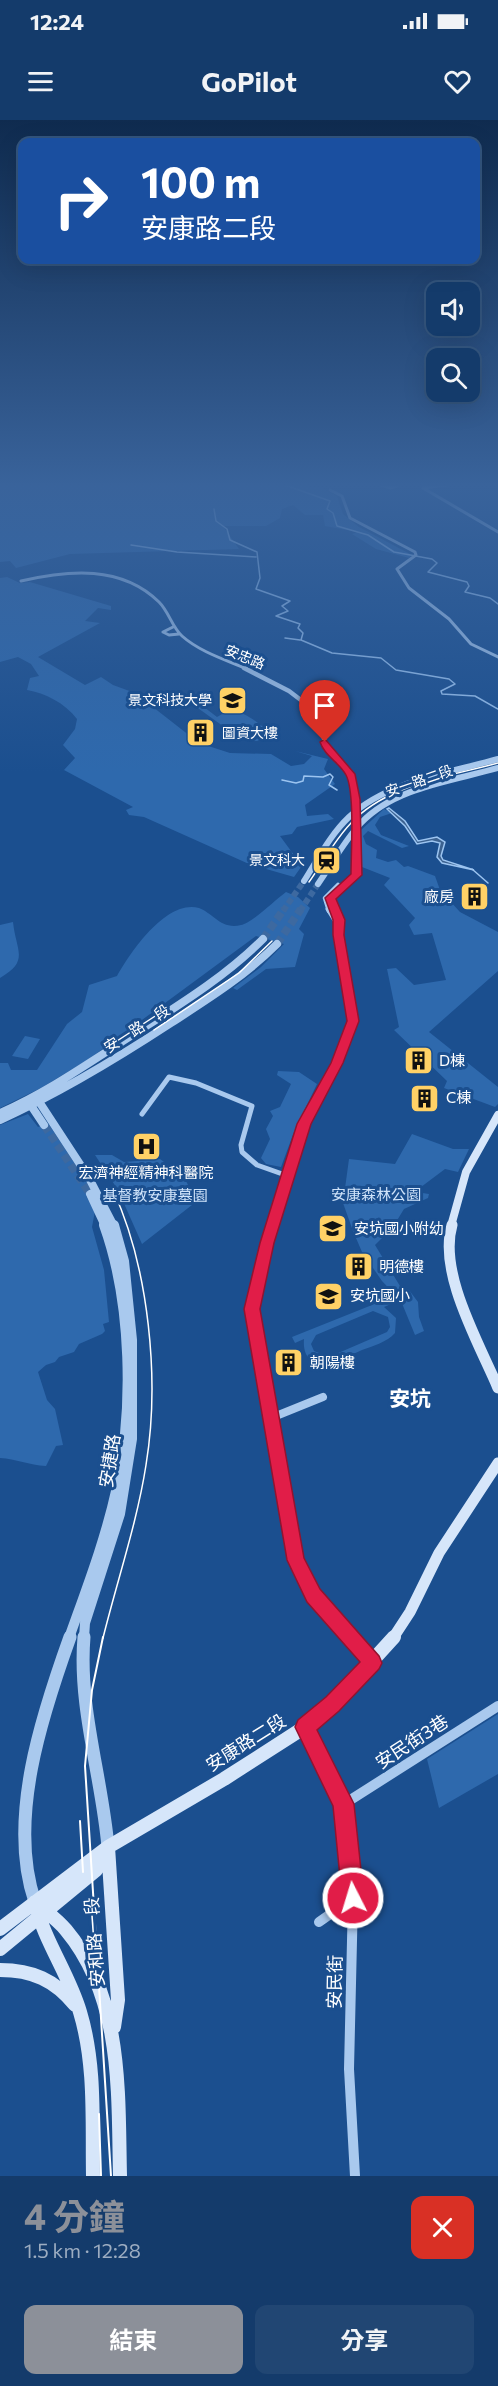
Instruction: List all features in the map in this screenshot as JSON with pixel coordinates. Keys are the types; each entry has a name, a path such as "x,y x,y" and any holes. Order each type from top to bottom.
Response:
{"main road":[{"path":"498,1115 494,1126 466,1172 448,1238 453,1279 498,1388"},
{"name":"安康路二段","path":"108,1847 305,1727 333,1704 373,1663 410,1612 439,1553 498,1463"},
{"path":"0,1949 40,1910 96,1870 108,1847"},
{"name":"安和路一段","path":"108,1847 118,2000 113,2034"},
{"path":"0,1929 40,1910"},
{"name":"安和路一段","path":"40,1910 47,1943 68,1979 80,2012 90,2069 93,2176"},
{"name":"安和路一段","path":"40,1910 71,1933 90,1963 105,2000 113,2034 120,2176"},
{"name":"安和路一段","path":"0,1970 26,1971 50,1981 63,1990 80,2012"}],"street":[{"name":"安忠路","path":"21,581 26,580"},
{"name":"安忠路","path":"124,580 139,586 158,601 179,634 208,655 276,683 315,712 321,723 326,750 350,774 355,811 356,869 354,878 331,898 338,916 353,1021 337,1063 304,1124 267,1243 252,1309 296,1560 314,1596 373,1663"},
{"path":"402,580 409,588 449,619 471,644 498,657"},
{"path":"173,627 165,629 164,633 179,634"},
{"name":"安一路二段","path":"355,811 390,792 498,759"},
{"name":"安一路二段","path":"355,830 369,816 388,803 498,768"},
{"path":"304,880 328,844 355,811"},
{"path":"318,884 355,830"},
{"name":"安一路一段","path":"0,1113 34,1101 218,979 243,960 263,939"},
{"name":"安一路一段","path":"0,1120 130,1050 229,986 256,965 277,944"},
{"path":"142,1114 169,1077 196,1083 252,1106 241,1144 242,1152 258,1165 288,1176"},
{"path":"34,1101 44,1125"},
{"name":"安捷路","path":"34,1101 102,1209 117,1262 127,1356 127,1397 121,1464 112,1511 89,1596 85,1623 82,1685 101,1780 108,1847"},
{"name":"安捷路","path":"90,1194 102,1209"},
{"path":"271,1418 323,1397"},
{"name":"安捷路","path":"40,1910 28,1883 25,1839 30,1764 48,1696 89,1596"},
{"name":"安民街3巷","path":"344,1804 498,1706"},
{"name":"安民街","path":"305,1727 344,1804 353,1898 349,2069 355,2176"},
{"path":"320,1922 353,1898"}],"green space":[{"path":"0,580 30,582 111,606 111,610 98,608 85,621 100,623 38,657 85,685 101,677 113,685 135,693 199,743 230,753 271,754 291,766 304,764 312,756 295,751 328,759 324,769 335,784 305,805 307,816 328,814 334,819 297,827 292,834 280,836 294,855 306,860 294,877 249,864 144,817 129,815 126,810 133,807 64,770 75,758 63,745 75,729 77,719 67,708 54,700 27,690 30,678 39,676 31,664 18,657 0,662"},
{"path":"200,704 217,717 232,712 246,715 272,734 257,741 241,739 195,706"},
{"path":"384,809 392,813 380,817 375,825 381,835 409,846 402,848 368,831 363,836 366,844 377,850 376,858 388,862 396,860 404,867 408,866 435,876 440,890 460,912 498,932 498,971 429,1032 498,1087 498,1104 495,1107 444,1088 447,1081 394,1030 399,1027 387,969 396,968 414,985 446,980 432,933 414,935 409,925 415,918 384,885 390,878 362,867 361,830"},
{"path":"286,892 298,897 310,908 299,929 304,934 295,967 266,969 237,990 233,988 261,967 284,944 256,936 89,1059 41,1088 0,1108 0,1063 8,1063 11,1070 37,1070 67,1024 82,1012 89,985 117,976 140,942 162,919 187,907 204,910 228,925 241,925 257,916"},
{"path":"13,922 18,960 9,972 0,978 0,925"},
{"path":"25,1036 40,1039 28,1059 12,1056"},
{"path":"278,1071 299,1072 317,1084 294,1132 281,1167 266,1164 261,1158 270,1139 266,1129 273,1116 270,1111 280,1107 291,1084 277,1075"},
{"path":"28,1114 38,1127 48,1123 94,1193 86,1196 95,1211 92,1227 104,1270 109,1322 103,1324 105,1331 102,1334 79,1344 74,1352 59,1357 38,1372 47,1400 55,1409 63,1445 56,1446 46,1466 0,1458 0,1125"},
{"name":"安康森林公園","path":"412,1134 453,1149 469,1149 458,1172 445,1169 417,1190 416,1192 429,1194 428,1198 404,1209 393,1227 375,1245 400,1286 409,1290 418,1302 419,1317 424,1331 415,1335 401,1301 382,1281 362,1252 343,1203 349,1159 395,1164"},
{"name":"基督教安康墓園","path":"95,1155 112,1155 124,1162 160,1159 184,1177 194,1197 192,1205 142,1244 118,1190"},
{"path":"387,1299 391,1304 384,1307 396,1318 395,1333 388,1339 345,1357 326,1362 317,1362 309,1358 305,1351 304,1339 295,1343 292,1337","holes":["373,1311 388,1317 390,1327 387,1332 329,1357 314,1351 311,1344 316,1335"]},
{"path":"498,1714 498,1774 439,1808 427,1759"}],"shaded area":[{"path":"389,808 405,821 418,841 437,837 445,842 441,856 443,860 474,870 442,863 437,857 440,843 432,841 417,844 405,826 387,809"}],"waterway":[{"path":"259,580 256,589 290,601 282,606 288,611 276,616 300,624 298,628 303,633 301,640 332,653 381,658 396,670 449,679 455,684 441,691 442,694 475,696 498,709"},
{"path":"459,580 467,582 469,586 465,592 490,598 498,604"},
{"path":"285,638 300,640"},
{"path":"282,780 296,783 303,781 304,776 323,777 330,774 333,777 329,785 337,790"},
{"path":"472,869 488,883"}],"tunnel":[{"path":"283,911 304,881"},
{"path":"300,911 318,884"},
{"path":"263,939 284,909"},
{"path":"277,944 301,909"},
{"path":"44,1125 90,1194"}],"tram line":[{"path":"309,882 343,833 371,806 387,796 423,782 498,763"},
{"path":"154,1030 239,973 272,941"},
{"path":"103,1638 142,1487 150,1432 152,1397 151,1361 143,1289 135,1254 113,1190"},
{"path":"103,1637 92,1690 85,1766 111,2176"},
{"path":"80,1821 83,1872"},
{"path":"99,2114 101,2176"}],"place":[{"name":"景文科技大學","path":"233,700"},
{"name":"圖資大樓","path":"201,733"},
{"name":"景文科大","path":"326,860"},
{"name":"廠房","path":"475,897"},
{"name":"D棟","path":"418,1061"},
{"name":"C棟","path":"425,1098"},
{"name":"宏濟神經精神科醫院","path":"146,1146"},
{"name":"安坑國小附幼","path":"333,1229"},
{"name":"明德樓","path":"358,1267"},
{"name":"安坑國小","path":"329,1296"},
{"name":"朝陽樓","path":"289,1363"}],"district":[{"name":"安坑","path":"410,1399"}],"route":[{"path":"325,742 326,750 348,770 355,799 357,875 336,891 331,898 339,920 339,935 353,1021 337,1063 304,1124 267,1243 252,1309 296,1560 314,1596 373,1663 333,1704 305,1727 344,1804 353,1898"}]}
